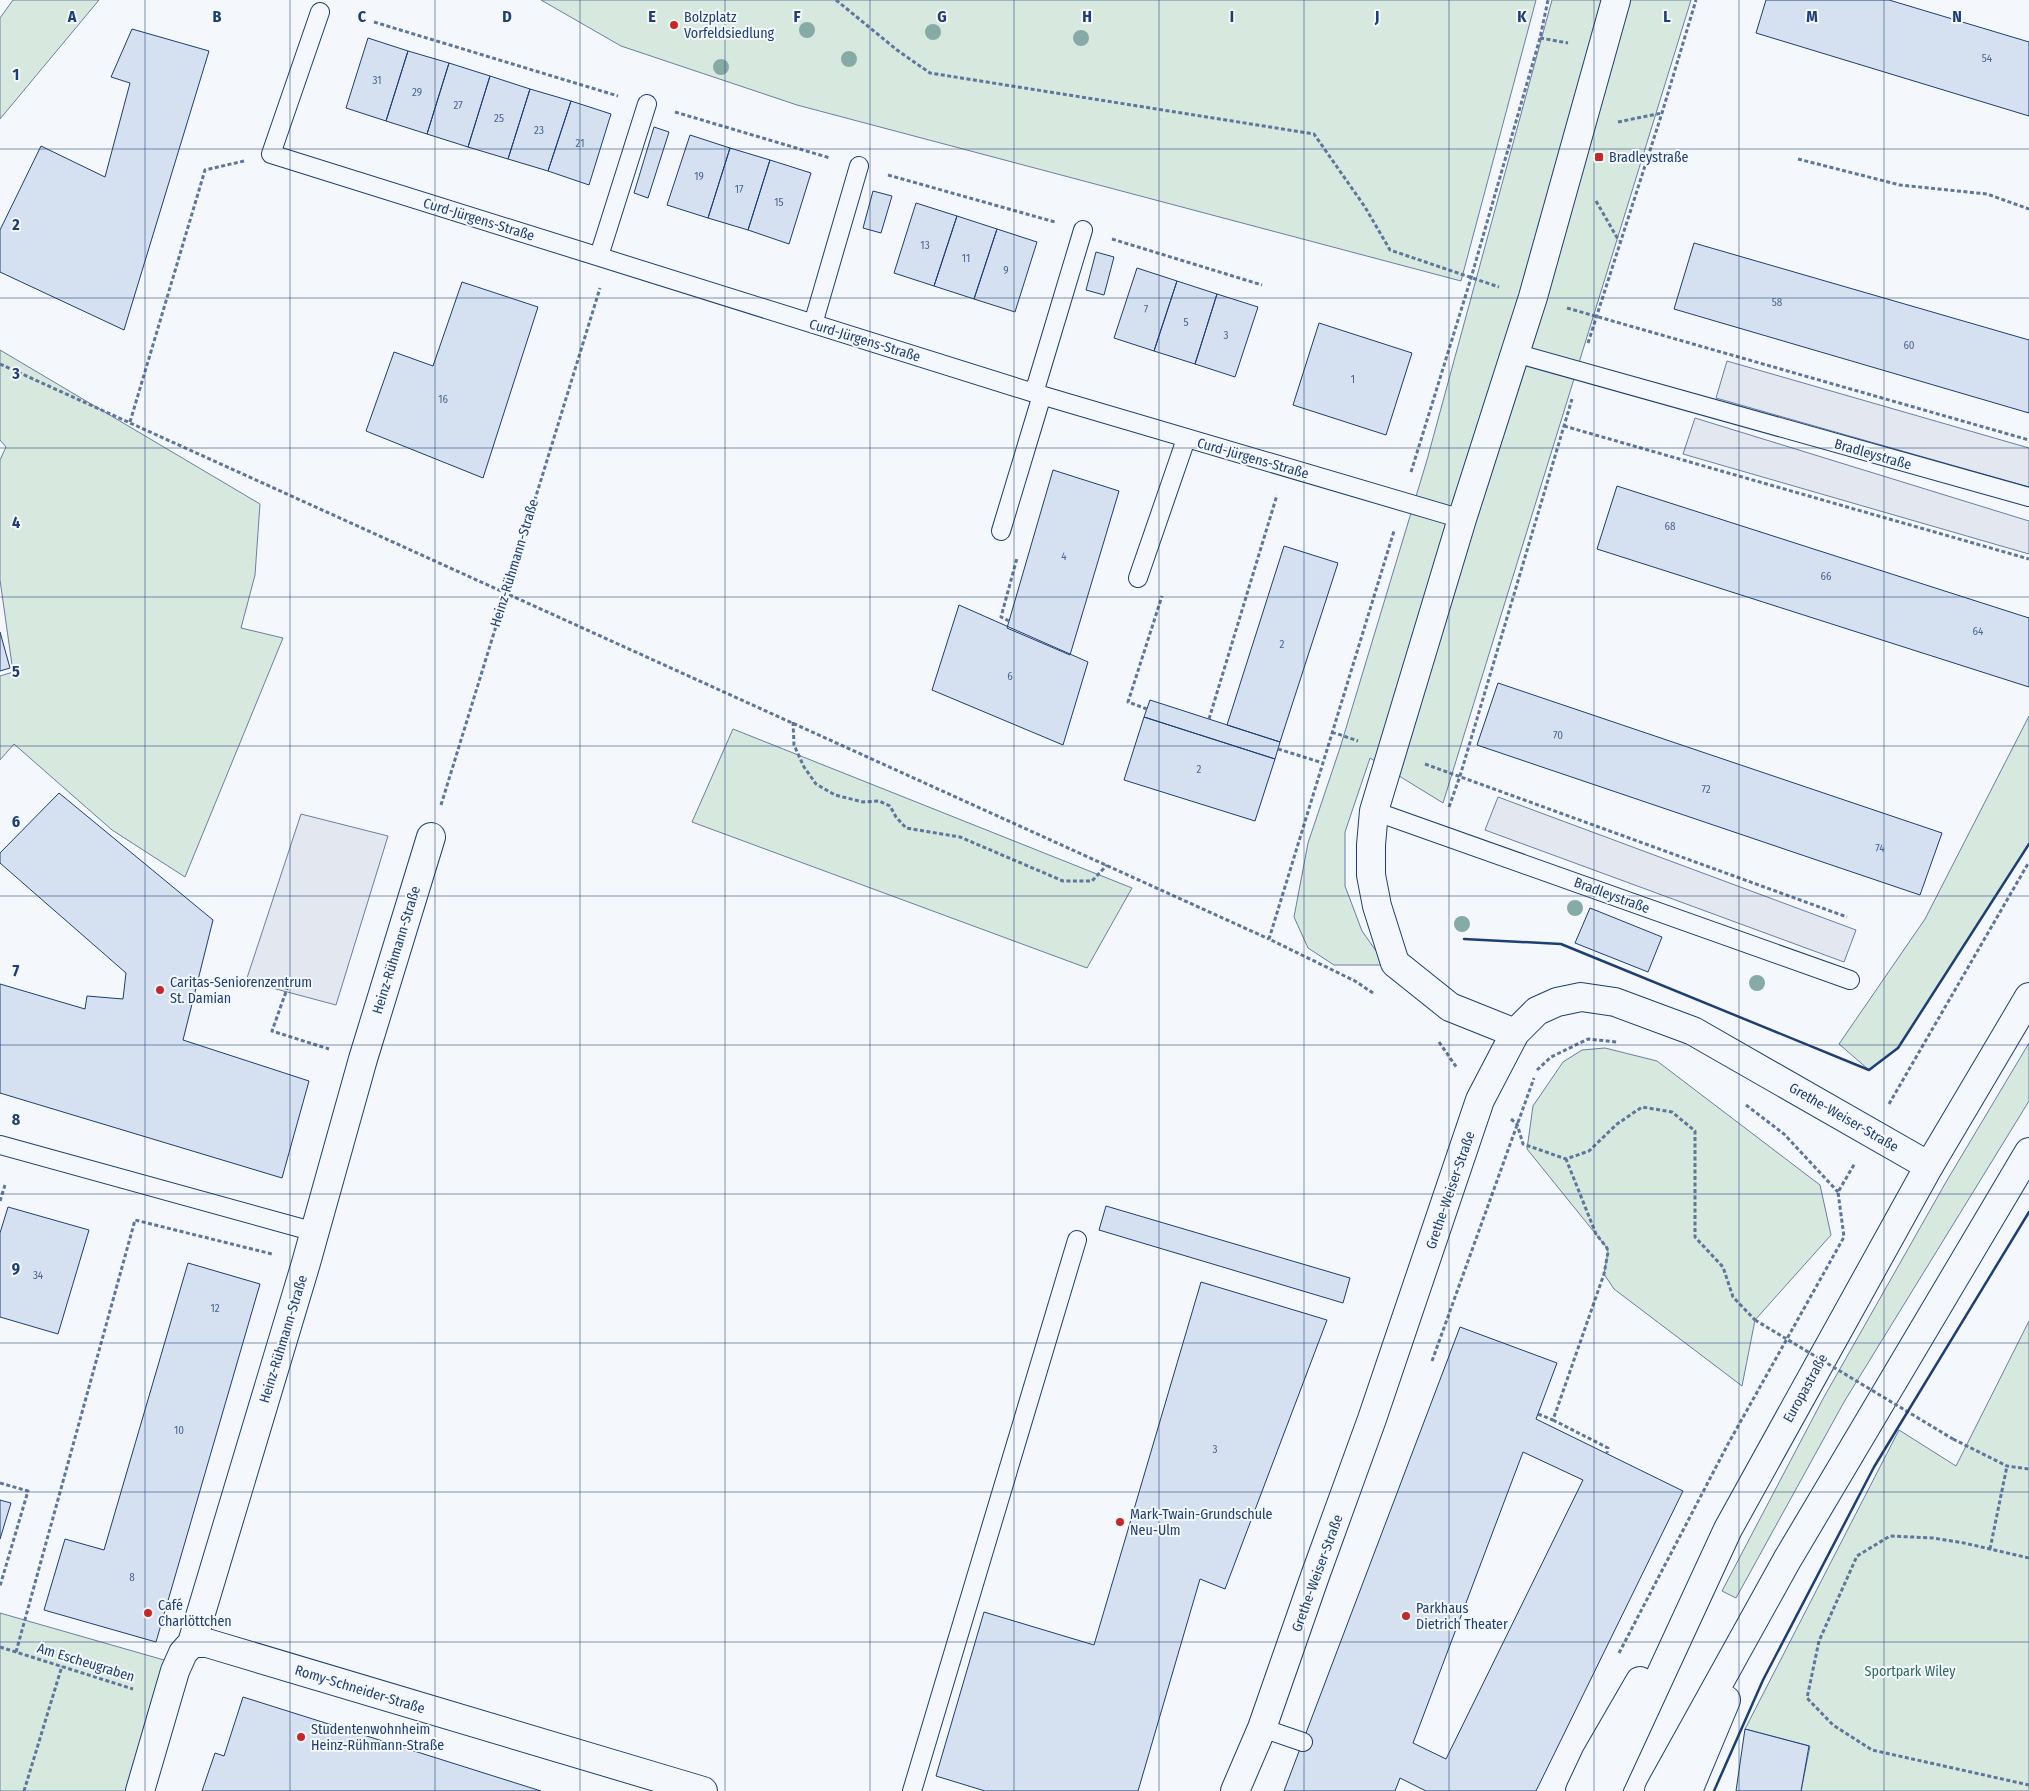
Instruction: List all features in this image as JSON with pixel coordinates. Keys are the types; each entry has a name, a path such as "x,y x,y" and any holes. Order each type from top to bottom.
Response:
{"street":[{"path":"1515,1033 1450,1007 1394,963 1377,906 1371,875 1370,845 1374,811 1390,752 1533,297 1616,0"},
{"name":"Heinz-Rühmann-Straße","path":"192,1643 306,1263 363,1060 431,837"},
{"name":"Grethe-Weiser-Straße","path":"1235,1791 1262,1728 1372,1419 1480,1100 1515,1033 1537,1011 1557,1002 1581,997 1615,1002 1693,1031 1929,1166"},
{"name":"Europastraße","path":"1607,1791 1728,1529 1929,1166 2029,997"},
{"path":"1658,1791 1787,1560 2029,1152"},
{"path":"1580,1791 1596,1757 1728,1529"},
{"path":"1688,1791 1787,1560"},
{"path":"140,1791 175,1671 183,1653 192,1643"},
{"name":"Romy-Schneider-Straße","path":"192,1643 207,1643 703,1791"}],"lane":[{"path":"271,154 320,12"},
{"path":"604,258 647,104"},
{"name":"Curd-Jürgens-Straße","path":"271,154 1038,394 1462,519"},
{"path":"813,324 859,166"},
{"path":"1001,531 1083,230"},
{"name":"Bradleystraße","path":"1515,353 2029,497"},
{"path":"1138,578 1186,439"},
{"name":"Bradleystraße","path":"1374,811 1850,980"},
{"path":"0,1145 315,1232"},
{"path":"912,1791 1077,1240"},
{"path":"1262,1728 1302,1742"}],"path":[{"path":"836,0 930,73 1314,134 1364,207 1390,250 1533,297"},
{"path":"1439,833 1460,776 1595,317 1662,113 1696,0"},
{"path":"374,22 647,104 1083,230 1262,285"},
{"path":"1540,38 1576,44"},
{"path":"1610,124 1662,113"},
{"path":"130,422 205,170 271,154"},
{"path":"1798,159 1900,185 1987,194 2029,209"},
{"path":"1594,196 1620,242"},
{"name":"Heinz-Rühmann-Straße","path":"431,837 604,258"},
{"path":"1595,317 2029,440"},
{"path":"0,364 505,591 1269,939"},
{"path":"1563,426 2029,560"},
{"path":"1208,719 1286,468"},
{"path":"793,722 794,745 804,767 816,784 835,795 863,802 879,801 890,806 896,818 906,828 960,837 1063,882 1092,881 1107,865"},
{"path":"1332,732 1460,776 1847,917"},
{"path":"1278,749 1323,763"},
{"path":"1838,1192 2029,862"},
{"path":"288,986 272,1031 363,1060"},
{"path":"1517,1124 1536,1070 1551,1057 1588,1039 1623,1043"},
{"path":"1480,1100 1496,1106 1517,1124 1523,1144 1566,1159 1589,1151 1616,1124 1642,1107 1672,1112 1695,1130 1695,1237 1723,1267 1733,1297 1755,1320 1953,1439 2007,1466 2029,1470"},
{"path":"1618,1654 1728,1444 1844,1237 1838,1192 1784,1134 1742,1102"},
{"path":"1554,1420 1560,1397 1604,1274 1608,1252 1596,1234 1566,1159"},
{"path":"0,1201 5,1185"},
{"path":"16,1652 134,1220 306,1263"},
{"path":"1538,1414 1554,1420 1608,1448 1606,1453"},
{"path":"1990,1549 2007,1466"},
{"path":"0,1483 28,1492 0,1586"},
{"path":"2029,1558 1932,1538 1890,1536 1857,1556 1819,1640 1808,1698 1833,1725 1872,1750 2029,1785"},
{"name":"Am Escheugraben","path":"0,1647 166,1699"},
{"path":"24,1791 62,1666"}],"green space":[{"path":"13,0 99,0 0,119 0,18"},
{"path":"541,0 1536,0 1461,281 797,105 621,46"},
{"path":"1552,0 1691,0 1443,803 1370,758 1345,832 1345,886 1362,931 1386,965 1334,965 1308,948 1294,917 1308,843 1340,748 1427,460"},
{"path":"0,350 260,504 255,575 241,628 283,638 185,877 112,830 14,744 0,760 0,676 13,672 0,580 0,460 6,447 0,440"},
{"path":"2029,716 2029,844 1898,1048 1869,1070 1839,1044 1925,919"},
{"path":"733,729 1132,888 1087,968 692,822"},
{"path":"2029,1043 2029,1101 1844,1402 1736,1598 1722,1591 1824,1397 1946,1182"},
{"path":"1605,1048 1657,1061 1820,1185 1831,1235 1755,1320 1742,1386 1614,1289 1604,1274 1607,1248 1527,1149 1533,1106 1563,1062 1582,1050"},
{"name":"Sportpark Wiley","path":"2029,1321 2029,1791 1801,1791 1810,1746 1745,1729 1899,1430 1956,1466"},
{"path":"0,1613 171,1662 134,1791 0,1791"}],"shaded area":[{"path":"1727,361 2029,448 2029,487 1716,398"},
{"path":"1695,418 2029,521 2029,554 1683,454"},
{"path":"1498,797 1856,930 1844,962 1485,830"},
{"path":"301,814 388,836 336,1005 246,981"}],"building":[{"path":"1766,0 1889,0 2029,42 2029,116 1756,33"},
{"path":"132,29 209,51 124,330 0,272 0,230 41,146 105,177 130,83 111,77"},
{"path":"368,38 408,51 386,121 346,108"},
{"path":"408,51 449,63 427,134 386,121"},
{"path":"449,63 490,76 468,147 427,134"},
{"path":"490,76 530,89 508,159 468,147"},
{"path":"530,89 571,101 548,171 508,159"},
{"path":"571,101 611,114 589,185 548,171"},
{"path":"654,127 669,132 648,198 634,193"},
{"path":"690,135 730,148 708,218 667,205"},
{"path":"730,148 770,160 748,230 708,218"},
{"path":"770,160 811,173 789,244 748,230"},
{"path":"873,191 892,196 881,233 863,228"},
{"path":"916,203 957,216 934,286 894,273"},
{"path":"957,216 997,229 974,299 934,286"},
{"path":"997,229 1037,242 1015,312 974,299"},
{"path":"1694,243 2029,340 2029,413 1674,309"},
{"path":"1096,252 1114,257 1104,295 1086,290"},
{"path":"1137,268 1177,281 1154,351 1114,338"},
{"path":"1177,281 1217,294 1195,364 1154,351"},
{"path":"462,282 538,307 483,478 366,431 394,352 433,366"},
{"path":"1217,294 1258,307 1235,377 1195,364"},
{"path":"1319,323 1412,353 1386,435 1293,405"},
{"path":"1053,470 1119,491 1070,655 1007,628"},
{"path":"1617,486 2029,618 2029,687 1597,549"},
{"path":"1284,546 1338,563 1280,742 1227,725"},
{"path":"959,605 1088,662 1063,745 932,690"},
{"path":"0,632 10,668 0,671"},
{"path":"1498,683 1942,833 1920,895 1477,745"},
{"path":"1150,700 1280,742 1275,759 1144,717"},
{"path":"1144,717 1275,759 1255,821 1124,780"},
{"name":"Caritas-Seniorenzentrum St. Damian","path":"59,793 213,920 183,1040 309,1081 282,1178 0,1093 0,984 85,1009 87,996 123,999 126,973 0,863 0,853"},
{"path":"1590,908 1662,937 1648,972 1575,943"},
{"path":"1106,1206 1350,1278 1343,1303 1099,1230"},
{"path":"8,1207 89,1230 58,1334 0,1317 0,1233"},
{"path":"188,1263 260,1284 156,1642 44,1610 65,1539 104,1550"},
{"path":"1201,1282 1327,1320 1225,1589 1200,1579 1138,1791 985,1791 936,1776 984,1612 1094,1645"},
{"name":"Parkhaus Dietrich Theater","path":"1460,1327 1557,1363 1536,1419 1683,1491 1536,1791 1426,1791 1400,1778 1395,1791 1284,1791","holes":["1523,1452 1583,1480 1446,1759 1413,1743"]},
{"path":"0,1500 11,1503 0,1539"},
{"name":"Studentenwohnheim Heinz-Rühmann-Straße","path":"243,1697 541,1791 202,1791 215,1753 224,1756"},
{"path":"1745,1729 1809,1746 1801,1791 1736,1791"}],"wall":[{"path":"1464,939 1561,944 1869,1070 1898,1048 2029,844"},
{"path":"1714,1791 1763,1680 1874,1467 2029,1212"}],"place":[{"name":"Bolzplatz Vorfeldsiedlung","path":"674,25"},
{"name":"Bradleystraße","path":"1599,157"},
{"name":"Caritas-Seniorenzentrum St. Damian","path":"160,990"},
{"name":"Mark-Twain-Grundschule Neu-Ulm","path":"1120,1522"},
{"name":"Café Charlöttchen","path":"148,1613"},
{"name":"Parkhaus Dietrich Theater","path":"1406,1616"},
{"name":"Studentenwohnheim Heinz-Rühmann-Straße","path":"301,1737"}]}
